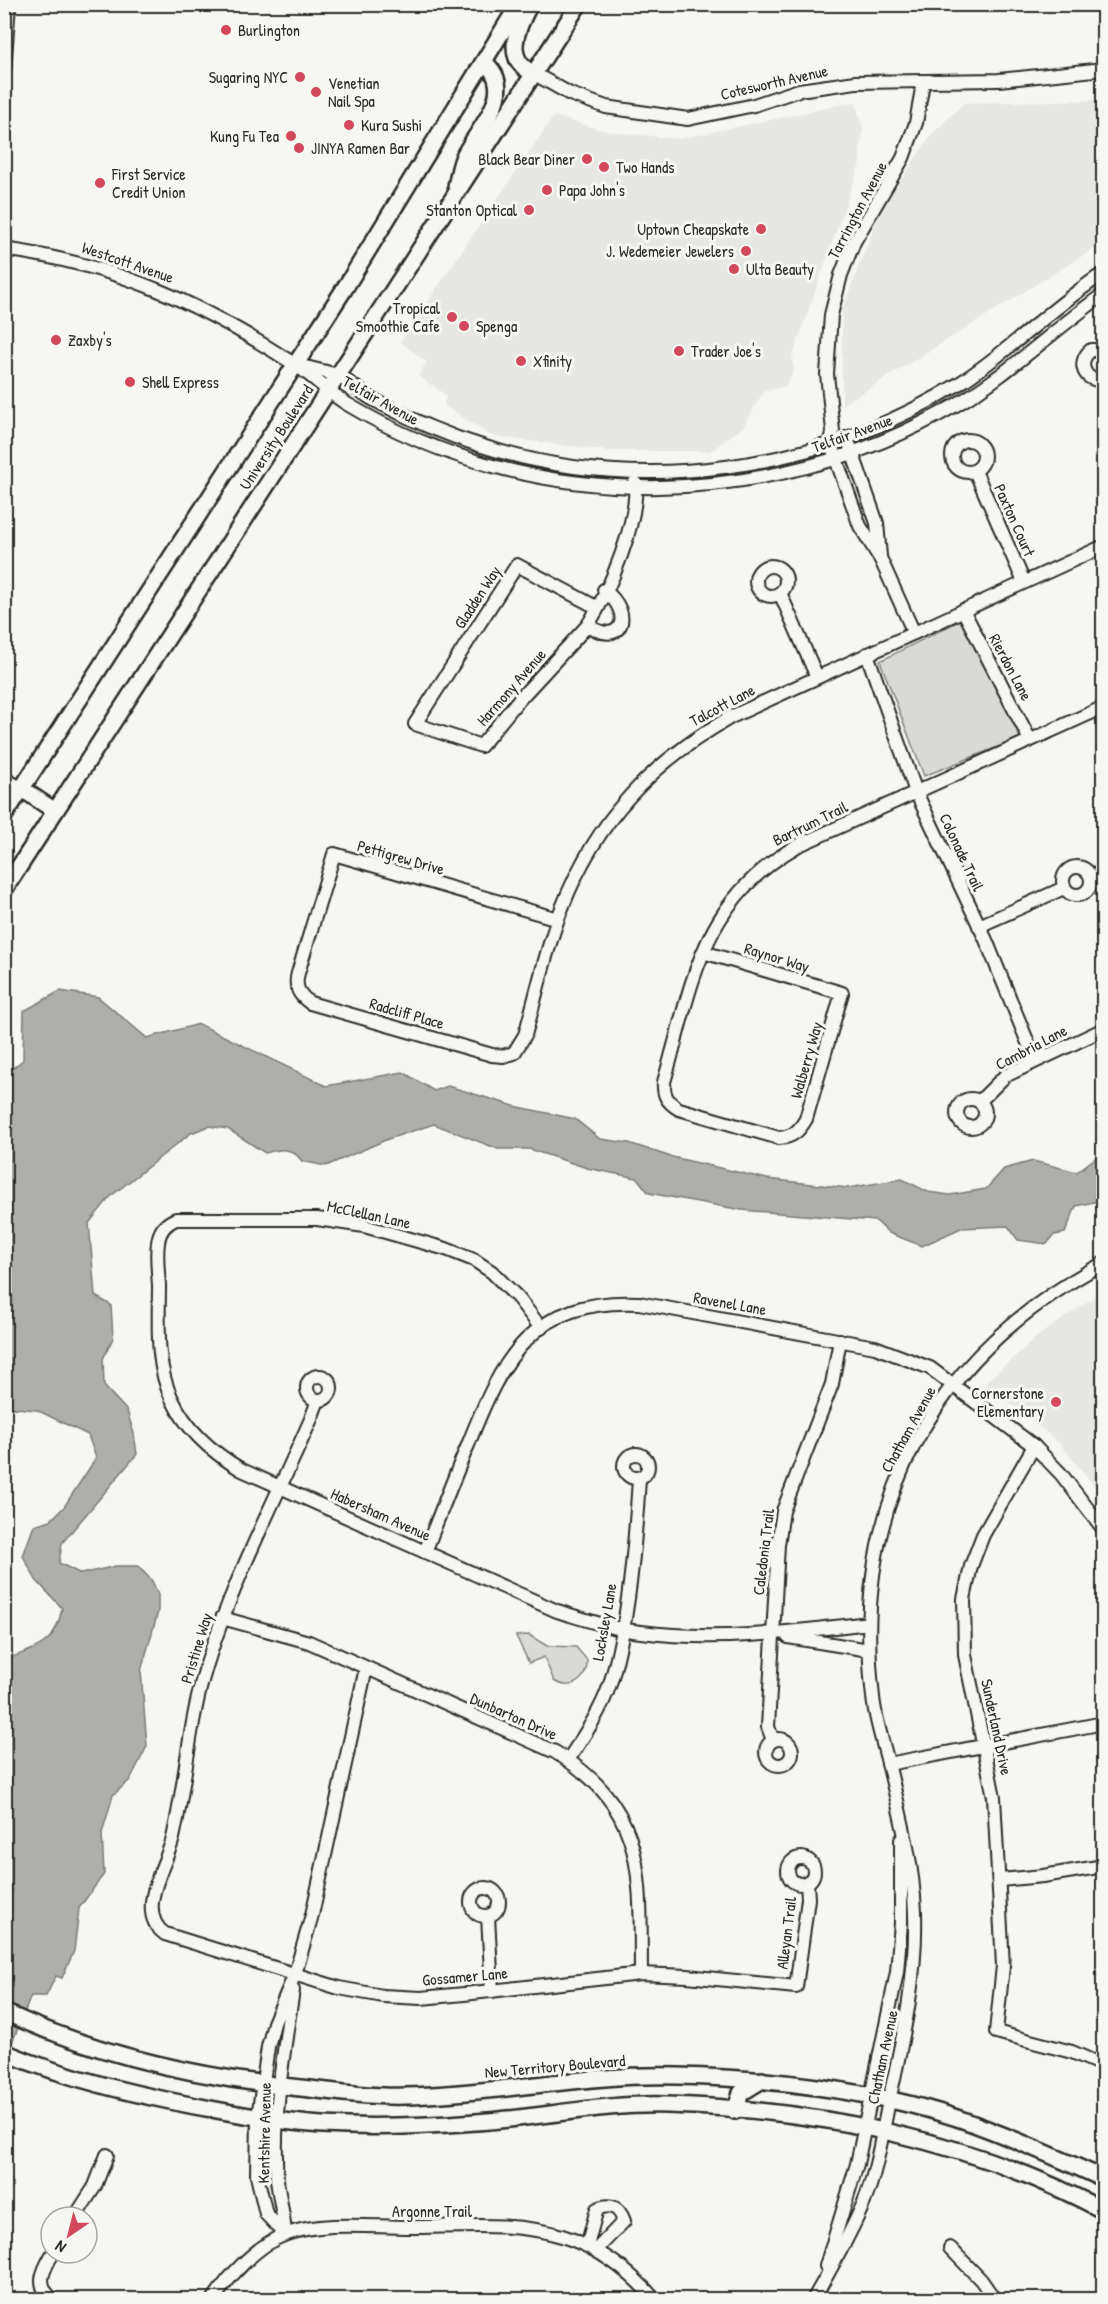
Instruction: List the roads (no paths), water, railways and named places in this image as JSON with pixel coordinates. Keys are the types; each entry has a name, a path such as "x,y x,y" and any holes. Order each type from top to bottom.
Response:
{"main road":[{"name":"University Boulevard","path":"4,816 295,364 519,4"},
{"path":"530,4 519,24 515,48 521,65 533,74"},
{"name":"University Boulevard","path":"4,890 336,375 579,4"},
{"path":"453,197 464,157 497,99 497,80 484,62"},
{"path":"22,789 55,811"},
{"name":"New Territory Boulevard","path":"4,2012 64,2037 147,2064 263,2085 404,2097 675,2075 762,2080 870,2097 955,2118 1037,2148 1104,2179"},
{"path":"8,2054 52,2072 156,2099 258,2117 323,2125 406,2127 480,2122 569,2109 666,2105 864,2126 1003,2166 1104,2211"},
{"path":"735,2111 741,2093 762,2080"}],"street":[{"path":"4,71 9,4"},
{"name":"Cotesworth Avenue","path":"533,74 570,94 606,107 688,119 754,105 799,90 844,83 999,80 1104,69"},
{"name":"Tarrington Avenue","path":"914,633 881,560 860,526 836,459 831,444 833,431 827,374 828,346 841,274 854,242 903,158 916,123 923,83"},
{"name":"Westcott Avenue","path":"4,249 60,257 149,284 179,297 295,364"},
{"name":"Telfair Avenue","path":"295,364 336,375 376,401 417,421 484,447 534,461 634,472 705,470 752,463 831,444 906,413 961,382 1001,354 1082,286 1104,273"},
{"name":"Telfair Avenue","path":"295,364 346,403 405,434 484,465 572,483 662,489 753,479 836,459 927,421 973,395 1022,360 1104,294"},
{"path":"1104,350 1091,350 1083,359 1082,366 1088,377 1093,380 1104,380"},
{"name":"Tarrington Avenue","path":"848,438 877,523 881,560"},
{"name":"Paxton Court","path":"975,471 1024,582"},
{"name":"Harmony Avenue","path":"415,724 481,746 516,703 588,625 598,608 627,538 636,488 634,472"},
{"name":"Talcott Lane","path":"514,1053 525,1035 558,919 580,866 605,825 630,793 660,764 694,738 731,717 1104,546"},
{"name":"Gladden Way","path":"415,724 517,565 598,608"},
{"path":"588,625 606,633 613,632 622,621 623,614 618,600 604,590"},
{"path":"780,592 817,677"},
{"name":"Rierdon Lane","path":"963,610 1030,740"},
{"name":"Colonade Trail","path":"867,654 916,792 979,926 1035,1060"},
{"name":"Bartrum Trail","path":"796,1133 779,1138 679,1108 666,1098 664,1082 703,952 714,925 730,902 760,870 797,846 1104,707"},
{"path":"4,778 22,789"},
{"name":"Pettigrew Drive","path":"297,988 298,973 334,854 558,919"},
{"path":"979,926 1064,888"},
{"name":"Raynor Way","path":"703,952 842,993"},
{"name":"Radcliff Place","path":"297,988 302,997 310,1003 492,1055 503,1056 514,1053"},
{"name":"Walberry Way","path":"796,1133 806,1119 842,993"},
{"name":"Cambria Lane","path":"980,1101 1005,1076 1104,1029"},
{"name":"McClellan Lane","path":"162,1230 168,1223 177,1219 289,1217 364,1226 474,1260 505,1283 541,1328"},
{"name":"Habersham Avenue","path":"162,1230 158,1242 160,1341 162,1367 171,1398 188,1425 210,1448 242,1470 557,1611 622,1629 672,1635 772,1635 868,1623"},
{"name":"Chatham Avenue","path":"813,2300 852,2230 866,2199 910,2008 915,1956 912,1866 873,1700 869,1650 868,1623 876,1550 889,1501 905,1462 954,1384 979,1353 1017,1318 1074,1278 1104,1263"},
{"name":"Ravenel Lane","path":"425,1552 496,1378 510,1357 541,1328 591,1305 613,1302 639,1303 875,1347 904,1356 930,1368 1034,1446 1061,1474 1104,1530"},
{"name":"Caledonia Trail","path":"773,1740 768,1727 772,1635 778,1545 783,1510 832,1384 840,1340"},
{"name":"Pristine Way","path":"152,1920 150,1908 173,1837 197,1703 222,1618 318,1400"},
{"name":"Sunderland Drive","path":"1034,1446 983,1535 971,1566 964,1599 965,1654 994,1797 1003,1966 996,2032 1072,2052 1104,2066"},
{"name":"Locksley Lane","path":"568,1760 599,1709 610,1684 622,1629 639,1479"},
{"name":"Dunbarton Drive","path":"222,1618 285,1634 366,1668 568,1760 584,1770 606,1792 626,1824 636,1857 640,1898 641,1974"},
{"name":"Habersham Avenue","path":"772,1635 869,1650"},
{"name":"Kentshire Avenue","path":"285,2234 284,2211 277,2180 278,2120 296,1974 312,1915 366,1668"},
{"path":"888,1764 983,1744 1104,1723"},
{"name":"Chatham Avenue","path":"820,2286 857,2164 897,1972 901,1923 901,1823"},
{"path":"1000,1880 1104,1866"},
{"name":"Alleyan Trail","path":"796,1987 808,1899 807,1882"},
{"path":"488,1916 492,1991"},
{"name":"Gossamer Lane","path":"152,1920 165,1934 339,1988 383,1996 421,1998 641,1974 796,1987"},
{"name":"Kentshire Avenue","path":"285,2234 266,2214 257,2176 258,2117 274,2023 296,1974"},
{"path":"82,2205 94,2186 107,2155"},
{"name":"Argonne Trail","path":"213,2300 231,2275 285,2234 322,2227 520,2228 563,2236 592,2248 628,2274 655,2300"},
{"path":"950,2248 981,2280 994,2300"},
{"path":"46,2265 41,2279 45,2292 54,2300"}],"place":[{"name":"Burlington","path":"226,30"},
{"name":"Sugaring NYC","path":"300,77"},
{"name":"Venetian Nail Spa","path":"316,92"},
{"name":"Kura Sushi","path":"349,125"},
{"name":"Kung Fu Tea","path":"291,136"},
{"name":"JINYA Ramen Bar","path":"299,148"},
{"name":"Black Bear Diner","path":"587,159"},
{"name":"Two Hands","path":"604,167"},
{"name":"First Service Credit Union","path":"100,183"},
{"name":"Papa John's","path":"547,190"},
{"name":"Stanton Optical","path":"529,210"},
{"name":"Uptown Cheapskate","path":"761,229"},
{"name":"J. Wedemeier Jewelers","path":"746,251"},
{"name":"Ulta Beauty","path":"734,269"},
{"name":"Tropical Smoothie Cafe","path":"452,317"},
{"name":"Spenga","path":"464,326"},
{"name":"Zaxby's","path":"56,340"},
{"name":"Trader Joe's","path":"679,351"},
{"name":"Xfinity","path":"521,361"},
{"name":"Shell Express","path":"130,382"},
{"name":"Cornerstone Elementary","path":"1056,1402"}]}
